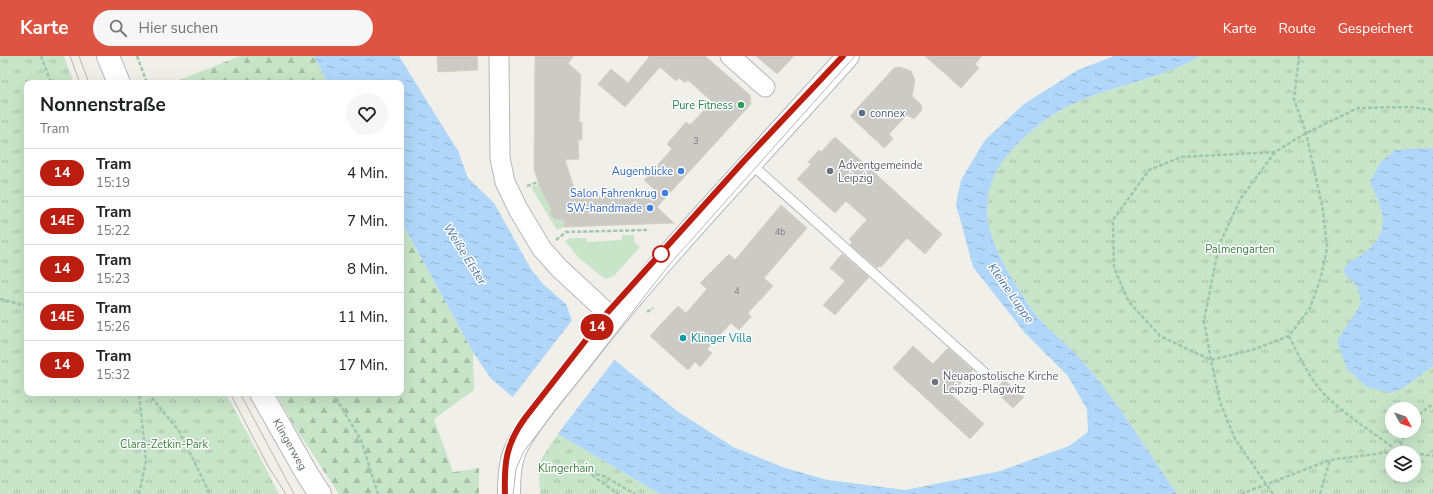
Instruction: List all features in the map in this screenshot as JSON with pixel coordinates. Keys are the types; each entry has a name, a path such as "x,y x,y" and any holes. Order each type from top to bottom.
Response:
{"main road":[{"path":"108,56 118,80"},
{"path":"509,494 509,473 520,439 614,319 669,255 848,56"},
{"name":"Klingerweg","path":"263,396 320,494"}],"street":[{"path":"499,56 501,169 509,192 542,249 559,268 614,319"},
{"path":"730,56 765,87"}],"lane":[{"path":"751,164 984,372"}],"path":[{"path":"41,56 50,80"},
{"path":"137,56 146,80"},
{"path":"1275,152 1181,157 1174,159 1149,170 1114,220 1114,268 1128,302 1160,336 1211,360 1252,350 1289,336 1310,308 1321,277 1327,248 1323,210 1306,133 1294,99 1299,56"},
{"path":"1273,494 1235,439 1220,402 1204,321 1219,245 1241,198 1275,152 1306,133 1358,108 1409,107 1433,110"},
{"path":"542,249 566,232 647,230"},
{"path":"0,298 24,305"},
{"path":"644,314 654,308"},
{"path":"1289,336 1306,369 1328,398 1361,425 1391,446"},
{"path":"139,396 146,461 139,494"},
{"path":"150,396 179,431 210,494"},
{"path":"335,396 361,440 378,494"},
{"path":"1421,413 1433,404"},
{"path":"1241,494 1330,460 1385,453"},
{"path":"1421,454 1433,456"},
{"path":"1320,494 1330,460"},
{"path":"618,494 590,473 604,476 635,494"}],"green space":[{"name":"Clara-Zetkin-Park","path":"0,56 64,56 73,80 24,80 24,396 228,396 279,494 0,494"},
{"path":"240,56 314,56 326,80 180,80"},
{"name":"Palmengarten","path":"1200,56 1433,56 1433,494 1177,494 1097,378 1079,357 1037,316 1016,285 1001,259 992,236 987,214 988,194 995,175 1007,156 1024,138 1047,119 1065,108 1083,99 1182,66"},
{"path":"539,184 552,210 550,212 563,218 564,227 557,230 531,187"},
{"path":"404,226 473,352 474,390 434,419 453,472 479,468 479,494 339,494 293,424 278,396 404,396"},
{"path":"622,235 634,235 634,242 640,247 614,276 605,279 578,257 565,241 570,238 586,238 587,242 622,240"},
{"name":"Klingerhain","path":"558,434 660,494 540,494 539,473 541,459"}],"water":[{"path":"314,56 399,56 458,151 468,178 494,203 531,269 543,284 566,304 573,323 584,335 677,411 733,447 785,468 828,480 905,490 1000,471 1069,446 1088,432 1087,409 1068,376 1025,333 973,267 956,204 961,180 985,140 1024,104 1078,70 1114,56 1200,56 1182,66 1163,73 1083,99 1047,119 1024,138 1007,156 995,175 988,194 987,214 992,236 1001,259 1016,285 1037,316 1079,357 1097,378 1177,494 660,494 558,434 491,379 473,352 404,226 404,80 326,80"},
{"path":"1423,148 1433,149 1433,366 1403,388 1391,393 1367,387 1347,369 1337,341 1361,304 1358,287 1343,272 1349,263 1363,254 1372,245 1379,237 1382,229 1382,212 1370,182 1380,163 1395,150"}],"pier":[{"path":"573,319 585,334 615,359 557,435 512,398"}],"building":[{"path":"437,56 477,56 478,70 438,72"},
{"path":"535,56 574,56 568,63 581,75 579,122 582,122 582,140 578,140 579,159 565,160 577,197 620,196 657,192 644,180 672,149 667,144 686,122 690,125 712,102 688,80 685,83 679,78 676,81 660,67 625,107 598,84 611,69 628,83 649,57 648,56 705,56 750,95 751,104 657,207 674,223 564,227 564,221 553,218 550,212 552,210 540,188 534,169"},
{"path":"756,56 794,56 777,74"},
{"path":"925,56 982,56 975,64 979,68 961,88"},
{"path":"900,67 911,71 915,80 912,96 921,104 922,110 914,119 907,115 889,134 893,139 884,148 850,116 894,68"},
{"path":"835,137 942,234 925,254 907,238 881,267 879,266 877,268 850,245 852,242 849,239 867,220 846,201 835,213 797,179 811,164 808,162 819,150 821,152"},
{"path":"781,205 807,228 764,278 773,286 748,313 751,317 739,330 731,323 707,349 712,353 700,367 695,362 688,370 650,336 678,306 686,313 707,289 700,283 729,254 735,260"},
{"path":"842,254 869,277 835,315 823,305 845,281 830,268"},
{"name":"Neuapostolische Kirche Leipzig-Plagwitz","path":"913,346 933,364 948,348 973,370 951,394 984,424 970,439 893,368"},
{"path":"1004,380 1024,397 1013,408 995,391"}],"tram line":[{"path":"70,56 79,80"},
{"path":"79,56 88,80"},
{"path":"505,494 505,472 510,445 525,418 607,313 743,162 843,56"},
{"name":"14","path":"505,494 505,467 509,444 525,418 607,313 743,162 843,56"},
{"path":"513,494 516,469 524,451 669,265 855,56"},
{"path":"232,396 268,466 286,494"},
{"path":"242,396 294,494"}],"place":[{"name":"Pure Fitness","path":"741,105"},
{"name":"connex","path":"862,113"},
{"name":"Augenblicke","path":"681,171"},
{"name":"Adventgemeinde Leipzig","path":"830,171"},
{"name":"Salon Fahrenkrug","path":"665,193"},
{"name":"SW-handmade","path":"650,208"},
{"name":"Klinger Villa","path":"683,338"},
{"name":"Neuapostolische Kirche Leipzig-Plagwitz","path":"935,382"}],"water label":[{"name":"Weiße Elster","path":"465,254"},
{"name":"Kleine Luppe","path":"1011,293"}]}
